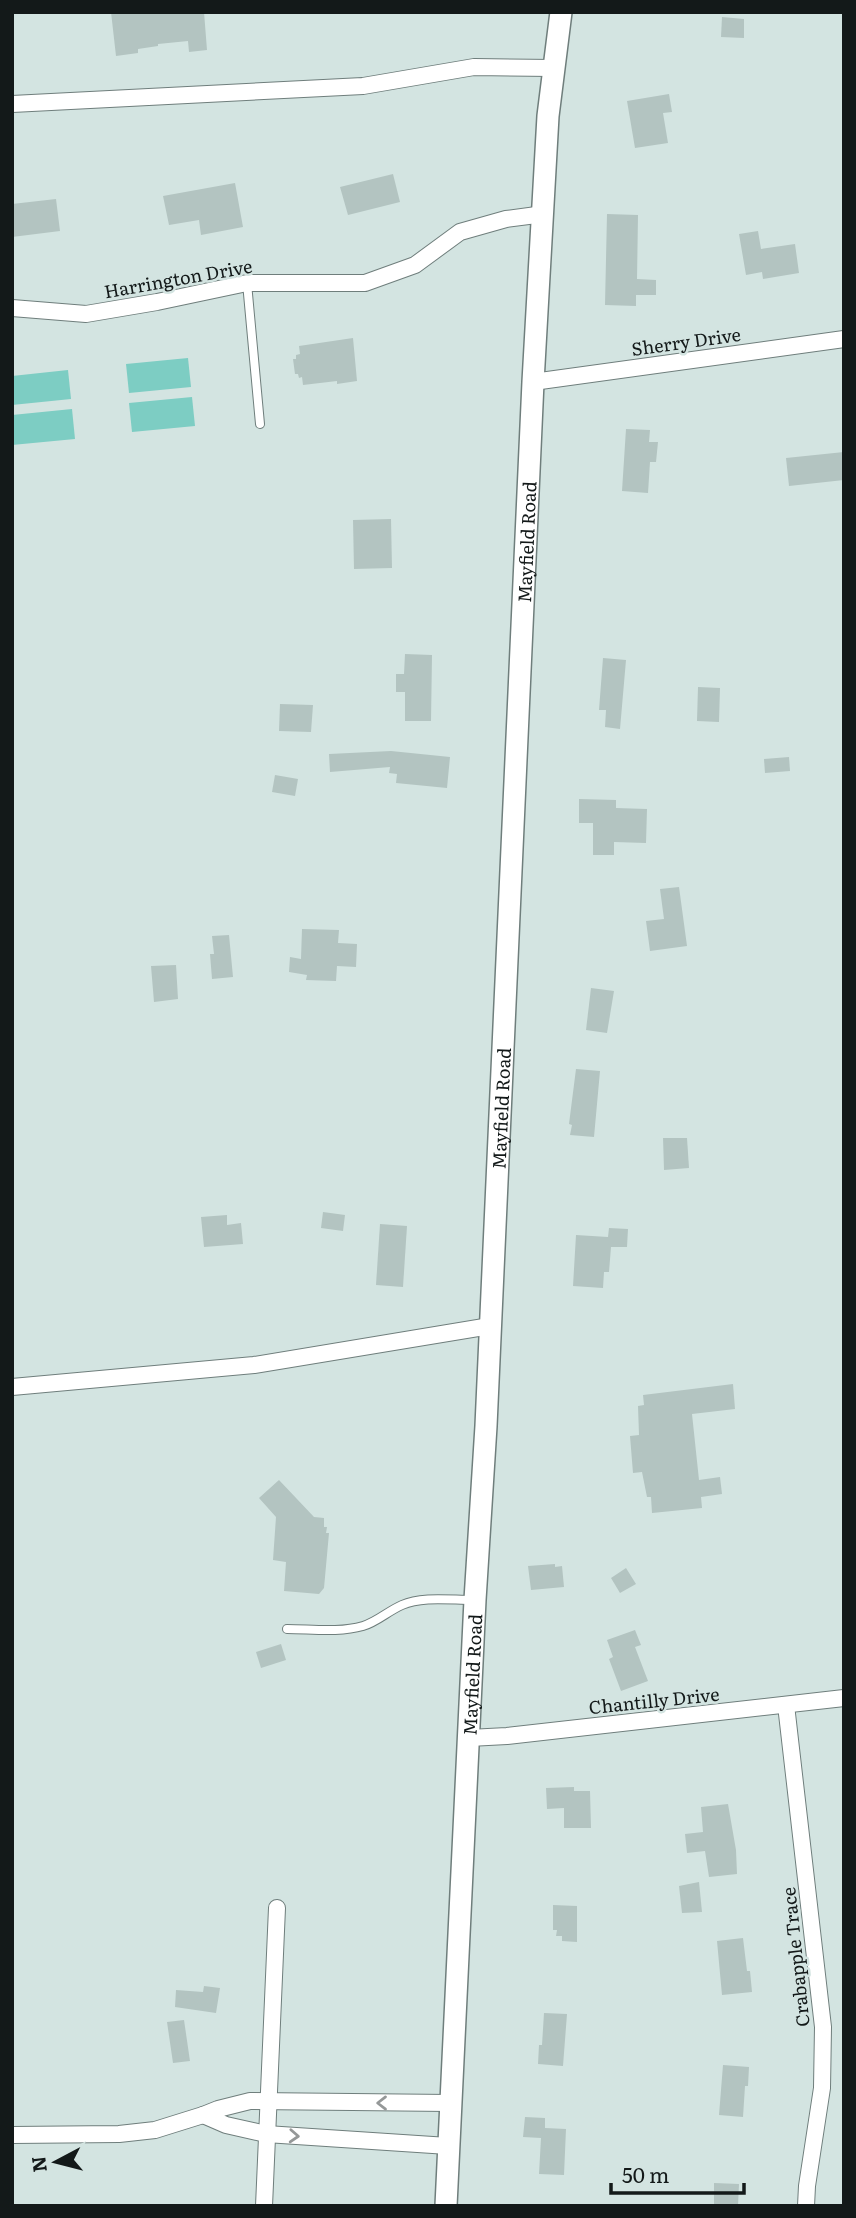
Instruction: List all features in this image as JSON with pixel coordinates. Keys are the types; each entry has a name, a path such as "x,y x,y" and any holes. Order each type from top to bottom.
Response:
{"street":[{"name":"Mayfield Road","path":"446,2206 486,1426 533,382 548,116 561,12"},
{"path":"12,104 363,86 474,67 552,68"},
{"name":"Harrington Drive","path":"12,308 86,314 247,283 365,284 415,265 460,233 506,219 544,214"},
{"name":"Sherry Drive","path":"533,382 844,339"},
{"path":"12,1387 254,1365 490,1326"},
{"name":"Chantilly Drive","path":"469,1738 844,1698"},
{"name":"Crabapple Trace","path":"786,1705 823,2027 822,2088 806,2206"},
{"path":"264,2206 277,1908"},
{"path":"12,2135 119,2134 155,2130 250,2101 450,2103"},
{"path":"203,2115 226,2125 266,2134 448,2146"}],"lane":[{"path":"247,283 260,424"},
{"path":"286,1629 342,1629 362,1626 404,1604 475,1600"}],"shaded area":[{"path":"188,358 191,387 129,393 126,364"},
{"path":"68,370 71,399 12,405 12,376"},
{"path":"192,397 195,426 132,432 129,403"},
{"path":"72,409 75,439 12,445 12,415"}],"building":[{"path":"111,12 204,12 207,50 189,52 188,41 158,44 138,49 138,53 116,56"},
{"path":"722,17 744,19 744,38 721,37"},
{"path":"669,94 672,112 663,113 668,143 635,148 627,101"},
{"path":"393,174 400,202 348,215 340,187"},
{"path":"235,183 243,227 201,235 199,220 169,225 163,196"},
{"path":"56,199 60,231 12,237 12,204"},
{"path":"607,214 638,215 637,279 656,280 656,295 636,295 636,306 605,305"},
{"path":"758,231 761,249 795,244 799,273 763,279 762,272 746,275 739,234"},
{"path":"353,338 357,381 303,385 302,377 299,378 298,374 295,374 293,359 300,354 299,346"},
{"path":"626,429 650,430 649,442 658,442 656,462 650,462 648,493 622,491"},
{"path":"844,452 844,480 789,486 786,458"},
{"path":"391,519 392,568 354,569 353,520"},
{"path":"405,654 432,655 431,721 405,721 405,692 396,692 396,674 404,674"},
{"path":"603,658 626,660 620,729 605,727 606,710 599,710"},
{"path":"698,687 720,688 719,722 697,721"},
{"path":"280,704 313,705 311,732 279,731"},
{"path":"391,751 450,757 447,788 396,783 397,774 389,773 390,767 330,772 329,754"},
{"path":"789,757 790,771 765,773 764,759"},
{"path":"275,775 298,779 295,796 272,792"},
{"path":"579,799 616,800 616,808 647,809 646,843 614,842 614,855 593,855 593,823 579,823"},
{"path":"679,887 687,946 650,951 646,921 664,919 660,889"},
{"path":"302,929 339,930 338,943 357,944 356,967 337,966 336,981 306,980 307,975 289,972 290,957 301,959"},
{"path":"229,935 233,977 212,979 212,936"},
{"path":"176,965 178,999 154,1002 151,966"},
{"path":"591,988 614,991 607,1033 586,1030"},
{"path":"576,1069 600,1071 594,1137 570,1135"},
{"path":"663,1138 687,1138 689,1168 664,1170"},
{"path":"323,1212 345,1215 343,1231 321,1228"},
{"path":"227,1215 227,1225 241,1223 243,1244 204,1247 201,1217"},
{"path":"380,1224 407,1226 403,1287 376,1285"},
{"path":"609,1228 628,1229 627,1247 611,1247 609,1272 604,1272 603,1288 573,1286 576,1235 608,1237"},
{"path":"733,1384 735,1409 692,1414 699,1480 720,1477 722,1494 701,1497 702,1508 652,1513 651,1497 647,1497 642,1472 633,1473 630,1436 639,1435 638,1406 644,1405 643,1395"},
{"path":"279,1480 314,1517 324,1518 326,1533 329,1533 324,1588 319,1594 284,1591 286,1562 273,1560 276,1517 259,1498"},
{"path":"555,1564 555,1567 562,1566 564,1587 531,1590 528,1566"},
{"path":"626,1568 636,1584 620,1593 611,1578"},
{"path":"635,1630 641,1645 635,1647 648,1681 621,1691 609,1659 613,1657 607,1640"},
{"path":"281,1644 286,1660 261,1668 256,1652"},
{"path":"574,1787 574,1791 590,1791 591,1828 564,1828 564,1808 547,1809 546,1788"},
{"path":"728,1804 737,1874 709,1877 705,1851 687,1853 685,1834 703,1832 701,1807"},
{"path":"699,1882 702,1912 682,1913 679,1886"},
{"path":"553,1905 577,1906 577,1942 562,1941 562,1936 556,1936 557,1930 553,1930"},
{"path":"743,1938 752,1992 722,1995 717,1941"},
{"path":"204,1986 220,1988 216,2013 175,2007 176,1990 203,1992"},
{"path":"544,2013 567,2014 563,2066 538,2064"},
{"path":"184,2020 190,2061 173,2063 167,2022"},
{"path":"723,2065 749,2067 743,2117 719,2115"},
{"path":"525,2117 545,2118 545,2128 566,2129 564,2175 539,2174 541,2138 523,2137"},
{"path":"714,2183 739,2184 738,2206 714,2206"}]}
